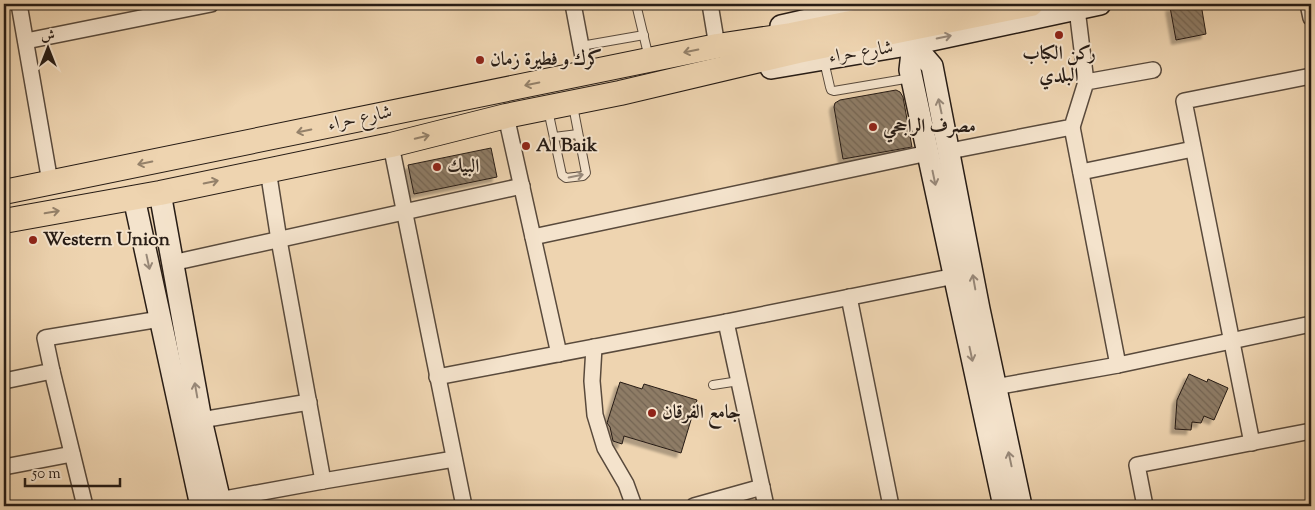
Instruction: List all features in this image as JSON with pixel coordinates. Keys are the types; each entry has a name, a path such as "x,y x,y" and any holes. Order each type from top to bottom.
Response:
{"main road":[{"name":"شارع حراء","path":"4,221 160,193 390,145 506,116 620,93 794,43 945,4"},
{"name":"شارع حراء","path":"4,192 717,46 794,43 1031,4"}],"street":[{"path":"19,4 50,182"},
{"path":"26,41 159,9 211,4"},
{"path":"576,4 586,73"},
{"path":"710,4 717,46"},
{"name":"شارع حراء","path":"717,46 848,7 878,4"},
{"name":"شارع حراء","path":"620,93 913,44 1100,4"},
{"path":"1308,4 1311,18"},
{"path":"1077,9 1086,82 1072,127 1118,365"},
{"path":"913,44 910,70 955,276 970,310 995,387 1021,506"},
{"path":"913,44 932,66 950,151 970,310 1004,506"},
{"path":"1086,82 1152,70"},
{"path":"1252,443 1184,101 1311,76"},
{"path":"506,116 559,354"},
{"path":"950,151 1072,127"},
{"path":"390,145 464,506"},
{"path":"1081,172 1193,150"},
{"path":"533,237 928,153"},
{"path":"268,170 323,481"},
{"path":"172,263 522,186"},
{"path":"160,193 201,420 199,455"},
{"path":"134,198 160,319 214,504 323,481 454,459"},
{"path":"437,377 955,276"},
{"path":"849,297 891,506"},
{"path":"85,506 45,338 160,319"},
{"path":"726,322 766,506"},
{"path":"995,387 1118,365 1311,324"},
{"path":"594,347 592,381 595,415 605,448 626,484 634,506"},
{"path":"4,380 52,372"},
{"path":"201,420 309,402"},
{"path":"1145,506 1137,465 1311,431"},
{"path":"4,466 72,454"},
{"path":"694,506 762,487"}],"lane":[{"path":"636,4 650,60"},
{"path":"581,46 644,34"},
{"path":"823,59 831,90 834,91 912,78"},
{"path":"547,108 562,175 566,178 583,176 586,173 572,103"},
{"path":"554,137 578,134"},
{"path":"713,385 739,381"}],"building":[{"path":"1201,4 1206,34 1176,40 1170,7"},
{"name":"مصرف الراجحي","path":"896,90 903,97 912,147 843,159 834,107 835,103 840,100"},
{"path":"491,148 497,177 414,194 408,165"},
{"path":"1189,374 1207,382 1208,379 1228,388 1214,420 1204,416 1201,423 1192,422 1191,430 1175,429 1177,400"},
{"name":"جامع الفرقان","path":"620,382 642,389 644,384 697,400 681,453 624,436 622,444 613,441 610,427 607,423"}],"place":[{"name":"ركن الكباب البلدي","path":"1059,35"},
{"name":"كرك و فطيرة زمان","path":"480,60"},
{"name":"مصرف الراجحي","path":"873,127"},
{"name":"Al Baik","path":"526,146"},
{"name":"البيك","path":"437,167"},
{"name":"Western Union","path":"33,240"},
{"name":"جامع الفرقان","path":"652,413"}]}
